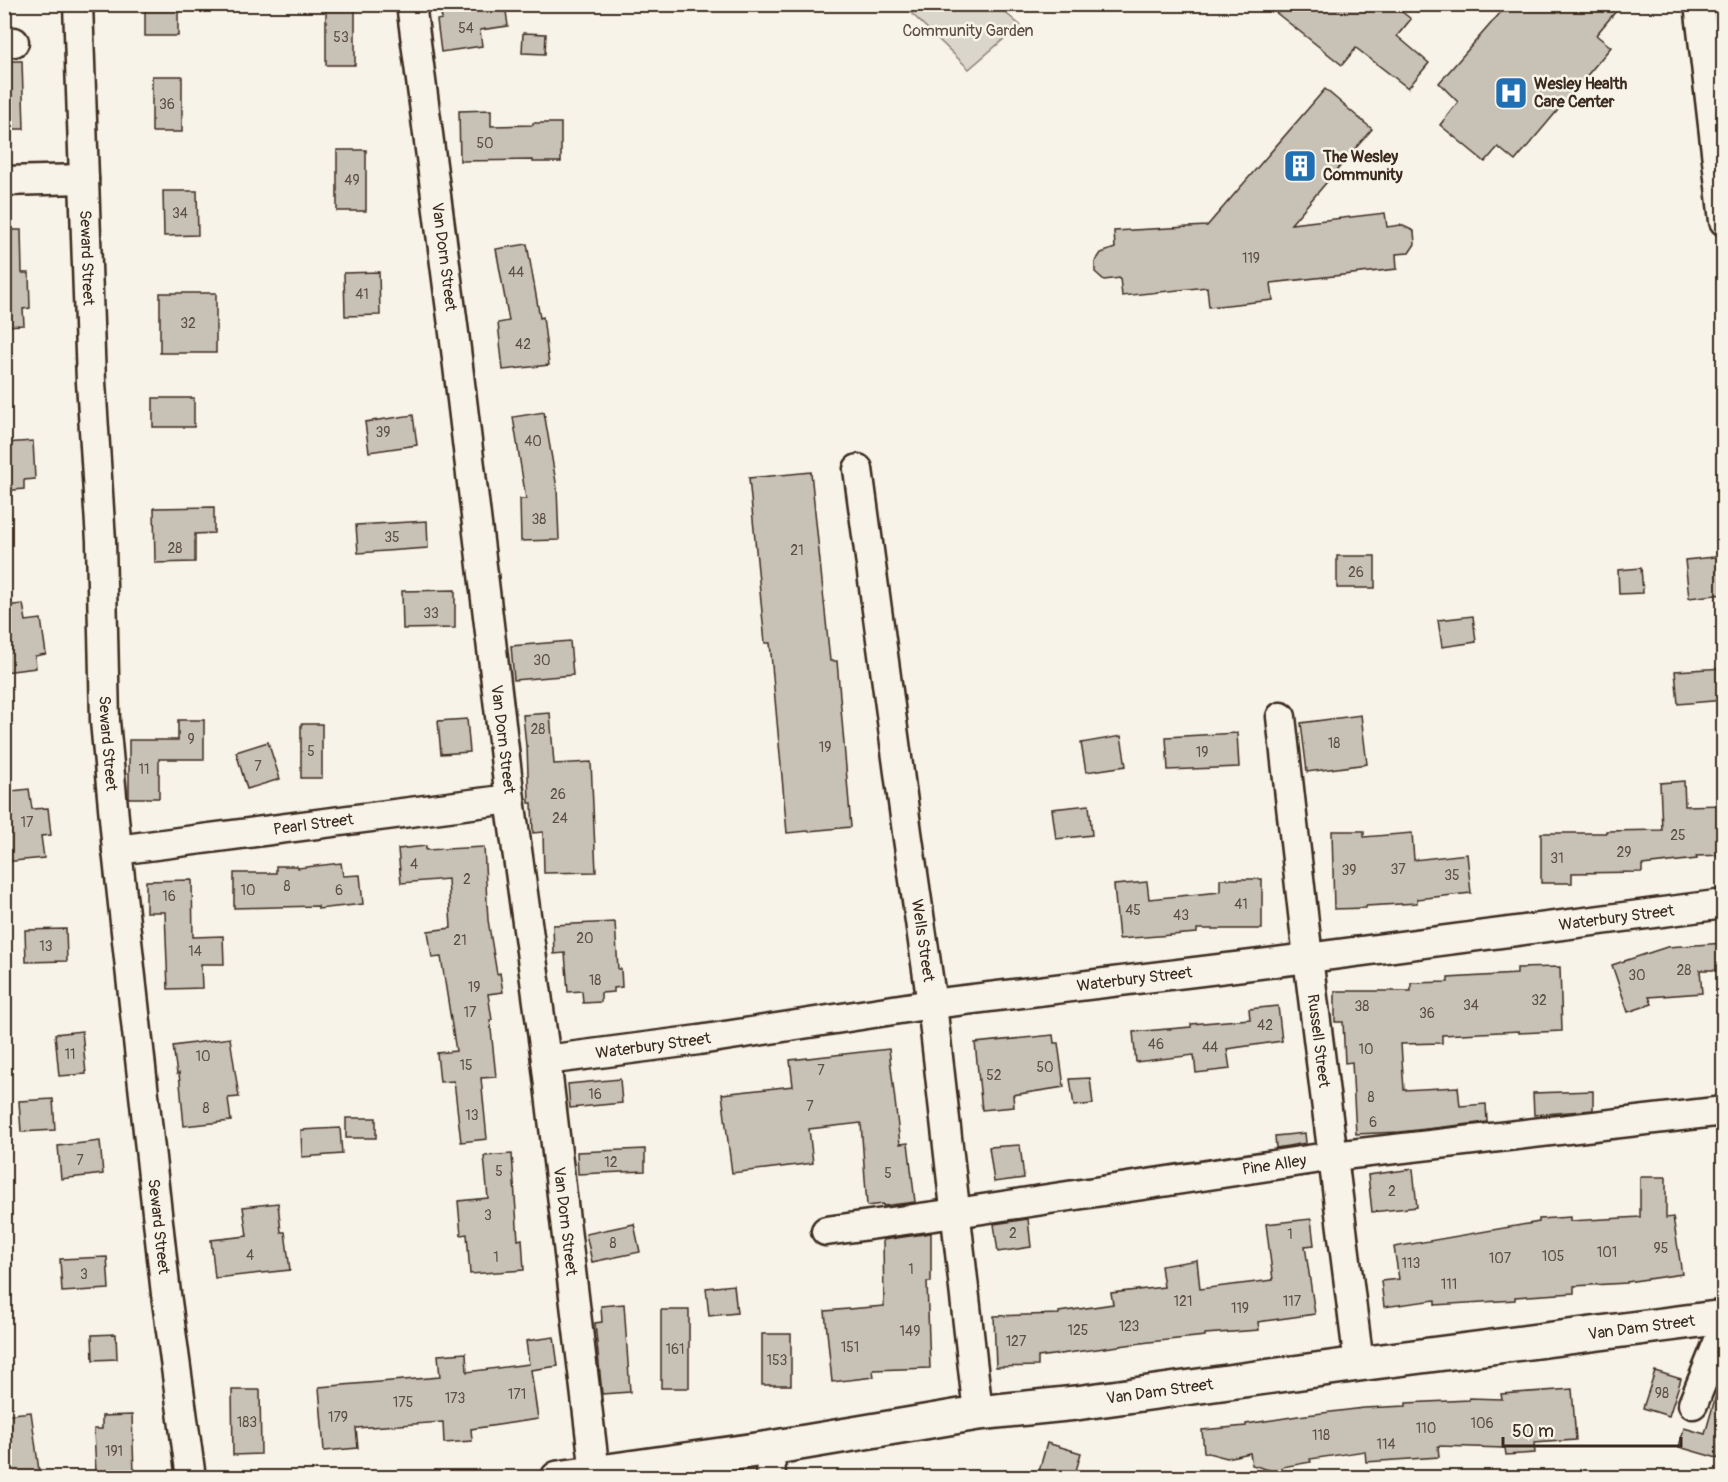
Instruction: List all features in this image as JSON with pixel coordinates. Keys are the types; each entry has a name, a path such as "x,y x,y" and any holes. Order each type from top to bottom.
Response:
{"main road":[{"name":"Van Dam Street","path":"558,1478 771,1463 978,1413 1076,1403 1724,1317"}],"street":[{"name":"Seward Street","path":"78,4 91,382 101,540 105,721 166,1294 191,1478"},
{"name":"Van Dorn Street","path":"411,4 454,333 510,799 601,1475"},
{"path":"1699,4 1724,221"},
{"path":"4,181 84,179"},
{"name":"Wells Street","path":"858,469 932,1005 978,1413"},
{"name":"Russell Street","path":"1281,717 1308,958 1359,1364"},
{"name":"Pearl Street","path":"117,850 510,799"},
{"name":"Waterbury Street","path":"546,1060 932,1005 1724,904"},
{"name":"Pine Alley","path":"826,1231 1334,1156 1724,1111"},
{"path":"1693,1404 1724,1328"}],"green space":[{"name":"Community Garden","path":"907,4 996,5 1020,25 969,69 906,8"}],"building":[{"path":"145,4 178,4 178,36 145,36"},
{"path":"457,4 505,4 508,26 480,30 482,46 441,52 437,20 442,19 440,7"},
{"path":"1265,4 1392,4 1411,19 1397,36 1429,63 1408,88 1356,48 1342,65"},
{"name":"Wesley Health Care Center","path":"1508,4 1622,4 1596,35 1611,47 1515,161 1498,147 1485,162 1440,125 1458,102 1439,83"},
{"path":"326,9 355,9 355,65 326,65"},
{"path":"523,33 546,34 545,54 522,53"},
{"path":"4,61 22,61 24,129 4,129"},
{"path":"152,76 182,76 182,132 152,132"},
{"name":"The Wesley Community","path":"1325,89 1372,129 1291,224 1385,213 1387,227 1401,225 1414,231 1415,244 1409,253 1396,254 1397,269 1271,283 1273,300 1209,307 1207,287 1122,296 1120,278 1104,280 1095,272 1095,262 1101,253 1115,248 1114,231 1207,226"},
{"path":"491,110 491,126 561,123 561,162 460,161 459,111"},
{"path":"337,150 366,150 366,211 337,211"},
{"path":"163,191 197,191 198,235 164,236"},
{"path":"4,230 21,230 22,273 29,273 30,308 23,309 24,325 4,326"},
{"path":"527,244 540,318 543,317 549,365 503,370 498,323 509,321 496,249"},
{"path":"379,272 380,315 345,316 344,273"},
{"path":"160,293 216,293 216,353 160,353"},
{"path":"153,398 194,398 194,427 153,427"},
{"path":"544,412 557,488 559,540 521,541 520,499 526,499 513,417"},
{"path":"413,415 417,445 369,452 365,422"},
{"path":"33,441 35,479 24,480 24,489 4,491 4,443"},
{"path":"811,472 830,661 837,661 851,827 787,833 770,643 765,643 749,478"},
{"path":"214,507 214,533 195,534 195,562 155,563 154,508"},
{"path":"427,521 428,548 358,553 356,525"},
{"path":"1337,556 1375,556 1375,588 1337,588"},
{"path":"1724,556 1724,594 1689,598 1685,560"},
{"path":"1641,568 1643,593 1619,594 1618,570"},
{"path":"455,590 455,628 403,629 402,591"},
{"path":"23,604 26,621 41,619 46,654 35,656 36,668 4,672 4,606"},
{"path":"1473,616 1476,642 1442,647 1438,620"},
{"path":"570,641 573,675 514,680 511,646"},
{"path":"1724,668 1724,700 1678,704 1675,671"},
{"path":"550,713 554,764 591,762 596,872 544,873 543,832 533,833 532,803 529,803 527,746 523,715"},
{"path":"1361,715 1367,764 1307,772 1301,723"},
{"path":"467,719 470,752 441,754 438,721"},
{"path":"178,720 204,720 204,759 159,759 159,798 129,798 129,740 178,740"},
{"path":"301,724 322,724 322,778 301,778"},
{"path":"1237,733 1239,767 1168,770 1166,737"},
{"path":"1121,736 1126,766 1086,772 1081,743"},
{"path":"268,742 280,779 247,789 236,752"},
{"path":"1684,781 1685,806 1724,805 1724,855 1696,856 1697,859 1642,865 1642,872 1572,873 1572,883 1541,883 1541,833 1662,830 1660,783"},
{"path":"29,789 32,809 48,808 51,835 41,836 44,858 4,862 4,792"},
{"path":"1089,805 1092,835 1056,839 1052,809"},
{"path":"1332,831 1364,831 1364,837 1412,833 1414,860 1467,854 1471,893 1417,899 1417,903 1334,909"},
{"path":"426,846 426,850 484,847 488,920 497,974 500,973 503,992 488,994 496,1077 481,1078 487,1139 461,1142 454,1081 440,1082 437,1053 456,1051 441,957 432,958 428,931 451,928 448,879 401,883 398,849"},
{"path":"341,863 343,876 360,875 363,904 318,909 318,906 234,908 234,873 276,873 276,866 297,866 298,868"},
{"path":"1220,879 1262,879 1262,929 1197,929 1197,933 1119,939 1114,885 1147,882 1149,899 1220,892"},
{"path":"192,880 193,937 223,936 224,964 201,964 202,988 168,989 165,912 146,912 146,881"},
{"path":"615,922 618,969 621,969 622,987 614,988 614,992 601,993 601,1002 583,1003 582,991 568,992 565,953 554,954 553,925"},
{"path":"66,929 67,961 26,962 25,930"},
{"path":"1724,943 1724,970 1700,970 1702,993 1649,997 1652,1004 1628,1012 1612,965 1667,947"},
{"path":"1560,967 1562,1031 1442,1035 1442,1043 1401,1044 1404,1090 1458,1087 1460,1106 1486,1104 1487,1122 1400,1132 1356,1134 1352,1062 1345,1063 1343,1022 1335,1022 1335,991 1411,991 1411,983 1448,982 1448,978 1517,974 1517,968"},
{"path":"1278,1006 1282,1041 1227,1049 1230,1069 1196,1073 1194,1055 1136,1062 1133,1032 1250,1019 1249,1009"},
{"path":"82,1031 86,1074 59,1076 55,1034"},
{"path":"1053,1035 1054,1043 1058,1043 1064,1087 1013,1095 1014,1107 982,1110 975,1043"},
{"path":"230,1038 239,1097 228,1098 231,1121 184,1126 179,1073 177,1074 173,1046"},
{"path":"889,1049 900,1144 908,1143 915,1202 867,1206 861,1123 809,1129 813,1163 732,1173 722,1094 793,1086 790,1060"},
{"path":"1090,1078 1093,1104 1074,1106 1070,1079"},
{"path":"620,1079 622,1103 570,1108 568,1084"},
{"path":"1593,1091 1593,1110 1534,1115 1533,1093"},
{"path":"53,1099 55,1130 21,1132 19,1101"},
{"path":"346,1118 376,1118 376,1138 346,1138"},
{"path":"340,1128 342,1154 302,1157 301,1130"},
{"path":"1305,1133 1306,1143 1276,1148 1275,1136"},
{"path":"100,1141 103,1174 61,1179 58,1146"},
{"path":"1020,1145 1024,1178 994,1182 989,1147"},
{"path":"645,1149 645,1171 578,1174 577,1152"},
{"path":"512,1154 518,1240 522,1239 524,1270 470,1274 467,1234 461,1235 458,1201 488,1198 484,1156"},
{"path":"1413,1169 1417,1207 1372,1212 1368,1175"},
{"path":"1640,1177 1666,1177 1666,1218 1673,1217 1682,1274 1627,1283 1574,1286 1574,1293 1515,1297 1515,1300 1435,1305 1435,1300 1384,1307 1381,1281 1399,1279 1394,1247 1539,1222 1539,1219 1570,1217 1570,1221 1640,1217"},
{"path":"278,1203 281,1232 285,1232 290,1270 215,1278 211,1240 247,1236 243,1207"},
{"path":"1028,1219 1031,1247 998,1252 994,1224"},
{"path":"1311,1219 1314,1245 1305,1246 1315,1314 1258,1322 1259,1330 1205,1334 1205,1336 1038,1357 1038,1366 996,1367 994,1316 1059,1314 1059,1312 1113,1304 1111,1293 1164,1287 1161,1266 1197,1260 1200,1289 1273,1280 1266,1224"},
{"path":"634,1224 640,1252 592,1262 586,1234"},
{"path":"931,1233 931,1282 927,1282 930,1368 873,1370 874,1377 832,1382 825,1311 884,1306 883,1240"},
{"path":"107,1257 109,1289 62,1292 60,1259"},
{"path":"734,1285 737,1313 709,1316 706,1288"},
{"path":"624,1304 630,1392 602,1394 595,1323 602,1322 601,1306"},
{"path":"661,1310 689,1310 689,1388 661,1388"},
{"path":"116,1334 117,1359 93,1360 92,1335"},
{"path":"762,1334 791,1334 791,1385 762,1385"},
{"path":"554,1337 558,1366 531,1370 538,1419 471,1429 472,1441 444,1443 443,1422 356,1428 358,1448 324,1451 319,1387 440,1377 438,1355 466,1353 467,1372 529,1364 526,1341"},
{"path":"1655,1371 1681,1379 1669,1416 1643,1408"},
{"path":"1718,1388 1724,1389 1724,1460 1679,1447 1684,1428 1705,1434"},
{"path":"1572,1389 1576,1440 1534,1443 1535,1453 1506,1455 1505,1448 1438,1446 1439,1457 1366,1462 1365,1451 1310,1459 1311,1462 1282,1467 1283,1474 1252,1465 1250,1453 1227,1458 1204,1452 1202,1430 1246,1426 1246,1424 1298,1416 1364,1408 1406,1406 1406,1403 1469,1400 1469,1398 1502,1399 1501,1394"},
{"path":"232,1390 260,1390 261,1454 233,1455"},
{"path":"31,1412 40,1478 4,1478 4,1415"},
{"path":"132,1415 134,1473 96,1474 94,1429 102,1429 102,1416"},
{"path":"1047,1443 1081,1453 1074,1478 1037,1478"}],"place":[{"name":"Wesley Health Care Center","path":"1511,93"},
{"name":"The Wesley Community","path":"1300,166"}]}
